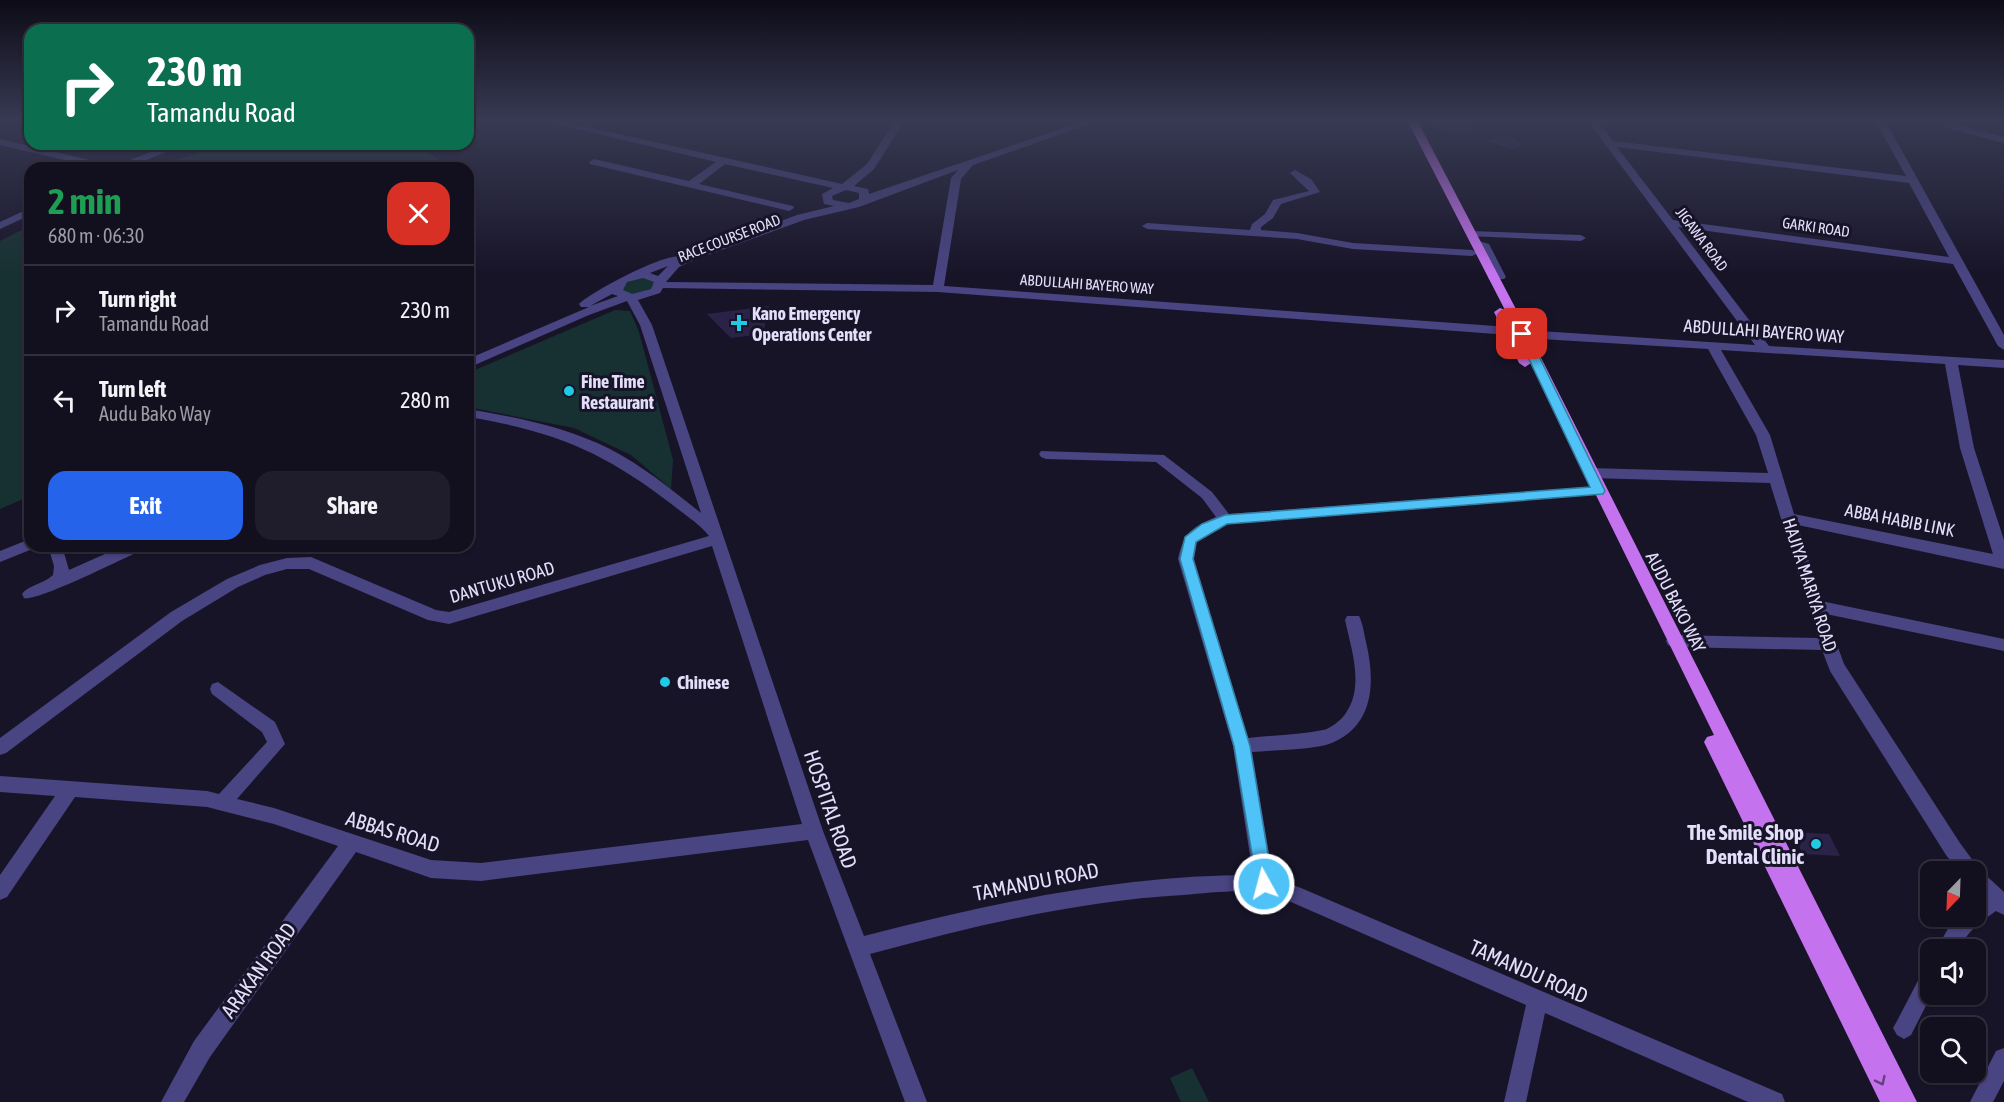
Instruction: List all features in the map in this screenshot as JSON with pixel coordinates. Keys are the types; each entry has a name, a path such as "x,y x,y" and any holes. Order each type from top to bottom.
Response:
{"main road":[{"name":"AUDU BAKO WAY","path":"1433,171 1494,278 1516,332"},
{"name":"AUDU BAKO WAY","path":"1438,171 1892,1102"},
{"name":"AUDU BAKO WAY","path":"1592,485 1674,641 1906,1102"}],"street":[{"path":"634,171 789,208"},
{"path":"691,185 709,171"},
{"path":"773,171 823,182 836,189 864,194 878,171"},
{"name":"RACE COURSE ROAD","path":"616,286 628,277 783,218 836,189 860,179 866,171"},
{"name":"RACE COURSE ROAD","path":"650,295 675,265 690,258 801,218 848,206 864,194 936,171"},
{"path":"938,289 956,178 960,171"},
{"name":"JIGAWA ROAD","path":"1630,171 1764,349"},
{"path":"1842,171 1913,180"},
{"path":"1908,171 2004,346"},
{"path":"1255,233 1256,226 1269,216 1277,202 1315,192 1307,181 1295,173"},
{"path":"836,189 828,202 848,206"},
{"path":"2,224 24,215"},
{"name":"GARKI ROAD","path":"1672,224 1957,261"},
{"path":"1147,226 1310,237 1353,246 1581,238"},
{"name":"ABDULLAHI BAYERO WAY","path":"628,277 651,275 661,283 938,289 1712,346 2004,364"},
{"path":"474,353 546,323 616,286"},
{"name":"HOSPITAL ROAD","path":"616,286 619,294 629,298 642,314 814,831 916,1102"},
{"path":"474,361 585,312 629,298 650,295"},
{"path":"642,314 650,295"},
{"name":"HAJIYA MARIYA ROAD","path":"1712,346 1757,421 1827,644 1836,666 1962,861"},
{"path":"1951,361 1967,448 2004,562"},
{"path":"474,414 508,419 556,432 606,453 714,534"},
{"path":"1046,454 1159,458 1207,495 1225,519"},
{"path":"1264,884 1242,746 1186,559 1190,540 1207,527 1225,519 1592,485 1776,478"},
{"name":"ABBA HABIB LINK","path":"1788,518 2004,562"},
{"name":"DANTUKU ROAD","path":"0,748 193,605 277,564 297,561 311,563 434,616 449,618 714,534"},
{"path":"0,549 24,539"},
{"path":"0,556 24,546"},
{"path":"57,552 64,571 60,580"},
{"path":"30,594 124,552"},
{"path":"1815,606 2004,645"},
{"path":"1242,746 1329,737 1341,730 1362,702 1366,689 1353,620"},
{"path":"1674,641 1827,644"},
{"path":"218,689 269,728 276,744 222,803"},
{"name":"ABBAS ROAD","path":"0,784 207,799 274,816 431,869 481,872 814,831"},
{"path":"0,891 70,789"},
{"name":"ARAKAN ROAD","path":"172,1102 202,1048 351,843"},
{"name":"TAMANDU ROAD","path":"857,948 957,921 1111,891 1239,883 1264,884 1294,894 1774,1102"},
{"path":"1986,887 2001,903 1986,910"},
{"path":"1904,1028 1920,997"},
{"path":"1515,1102 1537,1001"},
{"path":"1981,1102 2004,1059"}],"green space":[{"path":"24,229 24,499 0,509 0,241"},
{"path":"641,276 654,280 654,288 632,295 622,290 626,281"},
{"path":"615,310 630,311 639,332 673,460 671,489 631,455 574,428 474,408 474,370"},
{"path":"1192,1068 1209,1102 1181,1102 1170,1078"}],"building":[{"path":"769,306 763,334 731,338 707,314"},
{"name":"The Smile Shop Dental Clinic","path":"1792,832 1829,834 1840,856 1803,854"}],"place":[{"name":"Kano Emergency Operations Center","path":"739,323"},
{"name":"Fine Time Restaurant","path":"569,391"},
{"name":"Chinese","path":"665,682"},
{"name":"The Smile Shop Dental Clinic","path":"1816,844"}],"route":[{"path":"1264,884 1242,746 1186,559 1190,540 1207,527 1225,519 1599,491 1522,334"}]}
